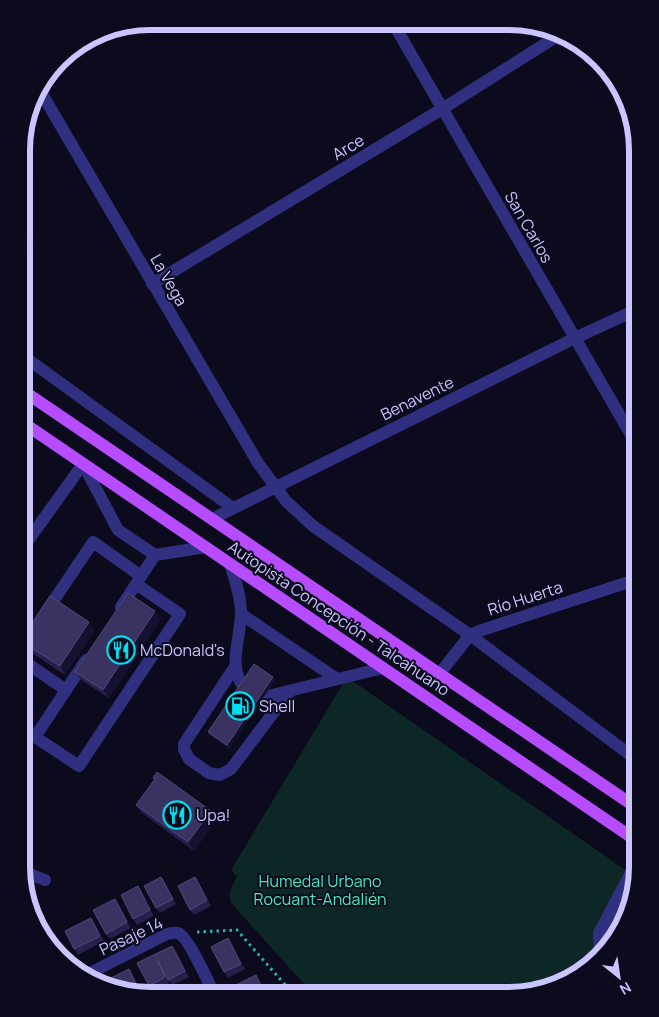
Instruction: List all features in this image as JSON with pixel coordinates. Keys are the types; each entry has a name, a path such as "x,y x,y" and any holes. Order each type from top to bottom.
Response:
{"main road":[{"name":"Autopista Concepción - Talcahuano","path":"30,395 629,802"},
{"name":"Autopista Concepción - Talcahuano","path":"30,428 629,835"}],"street":[{"name":"San Carlos","path":"397,30 629,431"},
{"name":"Arce","path":"152,284 442,109 553,38"},
{"name":"La Vega","path":"43,96 258,463 274,487 297,513 470,635 629,753"},
{"name":"Benavente","path":"212,519 575,338 629,313"},
{"path":"30,360 233,508"},
{"path":"30,538 83,464 118,530 155,555 206,547"},
{"path":"38,624 93,542 180,614 79,766 35,737 93,649"},
{"path":"114,617 155,555"},
{"path":"230,564 239,596 241,614 236,665 238,677 243,686"},
{"name":"Río Huerta","path":"470,635 504,622 629,582"},
{"path":"241,614 337,680"},
{"path":"440,673 470,635"},
{"path":"30,665 66,690"},
{"path":"236,665 184,744 186,755 189,759 209,773 220,775 231,769 289,692"},
{"path":"264,697 383,668"},
{"path":"30,874 45,880"},
{"path":"600,945 599,933 629,878"},
{"name":"Pasaje 14","path":"92,972 172,932 178,933 187,941 211,987"}],"path":[{"path":"178,933 237,930 287,987"}],"green space":[{"name":"Humedal Urbano Rocuant-Andalién","path":"347,677 629,872 627,891 617,920 594,952 569,971 548,981 533,985 509,987 307,987 230,901 232,887 237,877 231,870"}],"building":[{"name":"McDonald's","path":"128,593 155,611 103,690 75,672"},
{"path":"50,596 89,622 60,666 30,647 30,626"},
{"path":"254,664 273,677 227,745 208,732"},
{"path":"157,772 211,811 188,842 136,805 155,779 153,778"},
{"path":"161,877 173,899 156,908 144,886"},
{"path":"195,877 207,900 190,910 178,886"},
{"path":"138,886 150,910 133,919 121,895"},
{"path":"115,899 127,922 106,934 93,910"},
{"path":"91,918 100,936 74,949 65,931"},
{"path":"228,938 241,964 224,972 211,947"},
{"path":"172,946 185,971 168,980 158,961 165,977 149,986 137,963"},
{"path":"129,969 137,986 119,983 108,979"},
{"path":"256,975 262,987 232,987"}],"place":[{"name":"McDonald's","path":"121,650"},
{"name":"Shell","path":"240,706"},
{"name":"Upa!","path":"177,815"}]}
